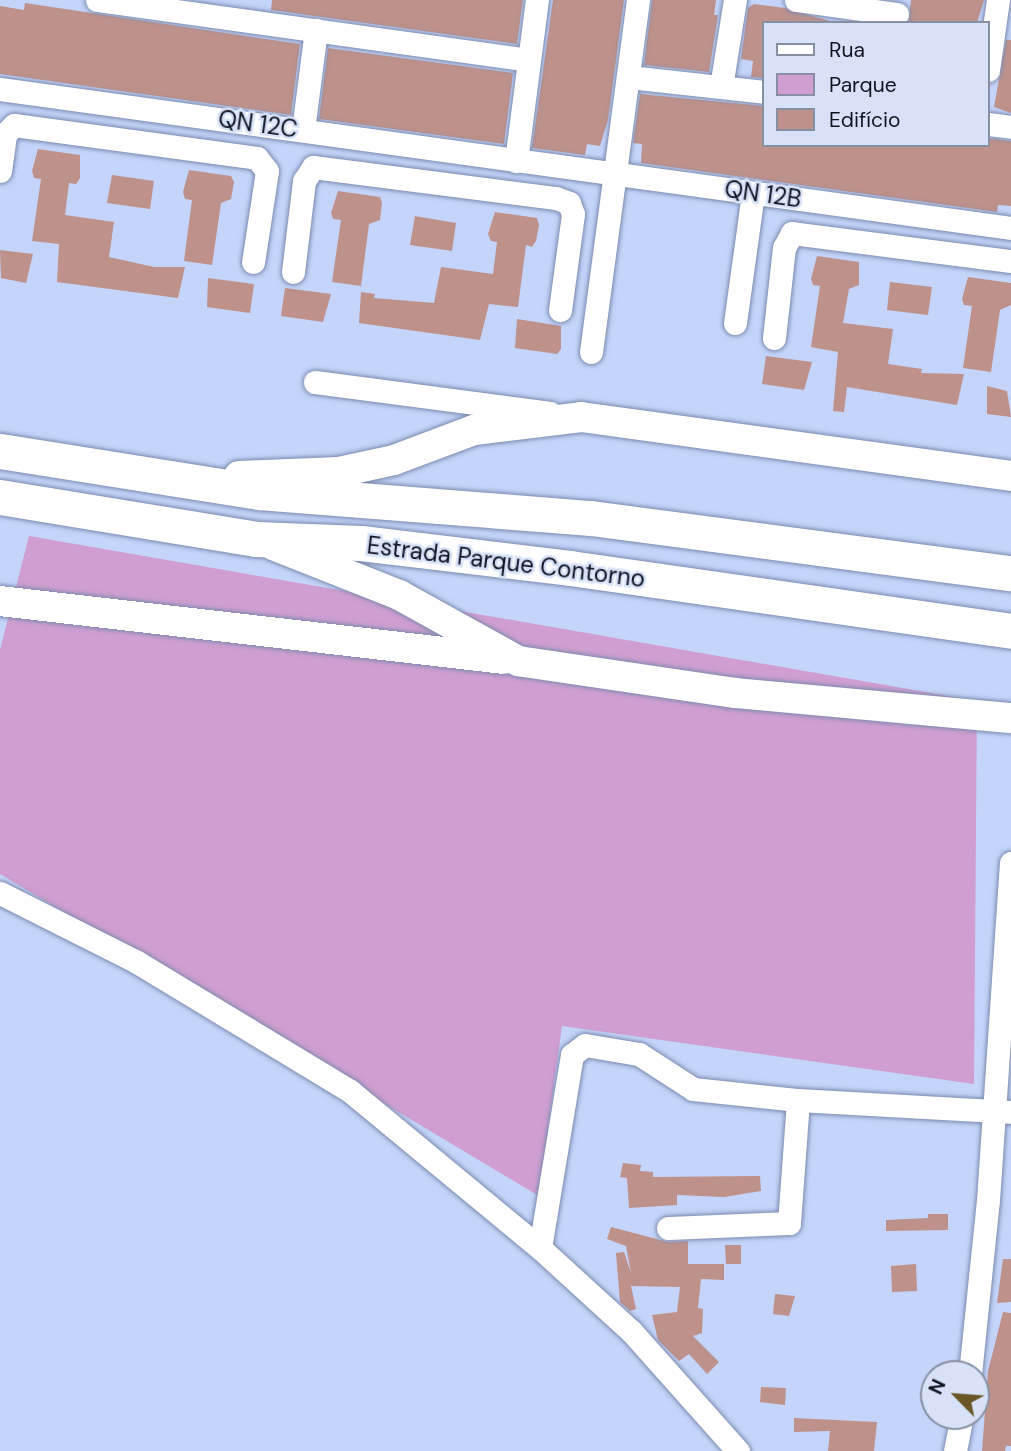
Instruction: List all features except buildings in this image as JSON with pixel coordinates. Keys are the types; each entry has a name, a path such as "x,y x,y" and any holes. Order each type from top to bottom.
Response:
{"highway":[{"name":"Estrada Parque Contorno","path":"0,451 259,492 590,517 1011,572"},
{"name":"Estrada Parque Contorno","path":"0,497 256,539 361,543 1011,631"}],"main road":[{"path":"168,477 340,472 394,460 474,430 581,417 1011,476"},
{"path":"256,539 399,595 517,661"},
{"path":"0,601 517,661 735,692 1011,719"}],"street":[{"path":"97,0 248,10 316,30 528,60"},
{"path":"516,161 537,0"},
{"path":"591,352 638,0"},
{"path":"721,86 735,0"},
{"path":"796,0 898,12"},
{"path":"990,56 998,0"},
{"path":"303,130 316,30"},
{"path":"629,77 762,92"},
{"name":"QN 12C","path":"0,89 516,161"},
{"path":"990,124 1011,127"},
{"path":"0,171 3,140 14,125 257,158 267,171 253,262"},
{"name":"QN 12B","path":"516,161 1011,228"},
{"path":"293,272 304,181 313,167 322,166 564,200 573,214 560,310"},
{"path":"735,323 753,193"},
{"path":"774,338 786,240 798,231 1011,261"},
{"path":"567,262 604,267"},
{"path":"744,263 781,268"},
{"path":"315,382 581,417"},
{"path":"972,1360 1002,1111 1011,863"},
{"path":"0,892 137,962 350,1091 540,1248 631,1331 738,1451"},
{"path":"540,1248 572,1055 584,1045 639,1055 693,1088 798,1100 1002,1111"},
{"path":"668,1227 789,1223 798,1100"},
{"path":"955,1451 959,1430"}],"green space":[{"path":"29,536 977,701 974,1084 562,1026 539,1196 0,874 0,650"}]}
